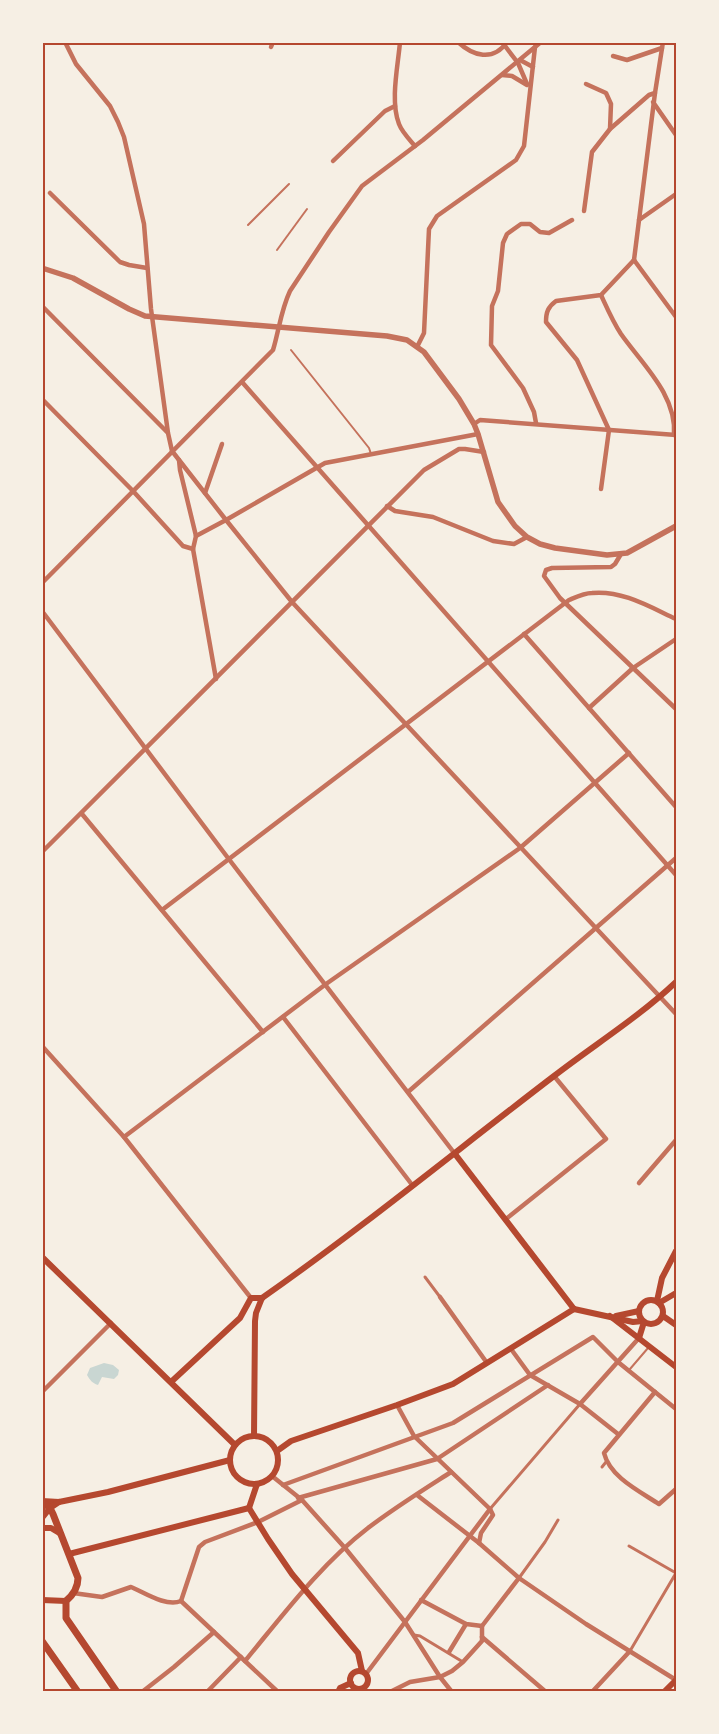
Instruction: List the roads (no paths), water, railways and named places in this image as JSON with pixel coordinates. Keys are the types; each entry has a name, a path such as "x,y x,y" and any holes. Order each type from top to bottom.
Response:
{"main road":[{"path":"254,1436 255,1321 262,1298 455,1154 554,1076 660,997 676,982"},
{"path":"455,1154 574,1309 633,1322 643,1322 650,1325 656,1324 663,1316 663,1308 658,1302 650,1300 644,1302 639,1311 643,1322 639,1338"},
{"path":"658,1302 662,1278 676,1250"},
{"path":"42,1257 235,1445"},
{"path":"658,1302 676,1293"},
{"path":"171,1382 240,1318 251,1298 262,1298"},
{"path":"277,1451 291,1442 453,1384 574,1309"},
{"path":"610,1316 639,1311"},
{"path":"610,1316 676,1367"},
{"path":"663,1316 676,1325"},
{"path":"240,1318 255,1321"},
{"path":"254,1436 268,1440 277,1451 278,1464 272,1476 262,1483 256,1484 241,1480 235,1475 231,1468 230,1460 235,1445 240,1440 254,1436"},
{"path":"42,1501 59,1502 108,1492 230,1460"},
{"path":"256,1484 249,1508 292,1574 358,1653 368,1682 367,1689 357,1689 351,1684 350,1678 357,1671 364,1673"},
{"path":"42,1501 50,1508 78,1578 78,1584 73,1594 66,1601 66,1618 117,1692"},
{"path":"42,1518 50,1508 59,1502"},
{"path":"69,1554 249,1508"},
{"path":"42,1528 51,1528 61,1534"},
{"path":"42,1600 66,1601"},
{"path":"42,1641 78,1692"},
{"path":"664,1692 676,1679"},
{"path":"671,1692 676,1679"},
{"path":"338,1692 340,1688 351,1684"}],"street":[{"path":"65,42 76,64 110,106 124,137 136,195 142,213 152,317 172,451 292,602 676,1014"},
{"path":"400,42 395,106 400,125 415,146"},
{"path":"458,42 467,51 477,55 488,55 506,44 519,61 530,96"},
{"path":"42,583 273,350 290,291 362,186 415,146 541,42"},
{"path":"613,56 628,60 662,45"},
{"path":"601,490 609,430 577,360 546,322 546,313 550,305 556,301 601,295 634,260 662,45"},
{"path":"417,347 424,334 429,229 437,216 443,211 516,160 524,146 535,47"},
{"path":"519,61 533,67"},
{"path":"502,75 512,76 527,84"},
{"path":"586,84 606,93 611,104 610,129"},
{"path":"584,211 592,152 610,129 649,95 655,93"},
{"path":"654,102 676,135"},
{"path":"332,161 385,111 395,106"},
{"path":"50,193 120,262 128,266 147,268"},
{"path":"639,220 676,194"},
{"path":"536,423 534,412 524,388 491,345 492,306 498,291 503,243 507,234 521,224 530,224 540,232 549,233 572,220"},
{"path":"634,260 676,317"},
{"path":"42,268 73,278 138,313 152,317 395,337 407,340 424,352 474,424 498,502 515,526 527,537 540,544 555,548 606,555 621,554 627,553 676,526"},
{"path":"474,424 480,420 536,423 675,435 675,424 667,398 619,332 601,295"},
{"path":"42,306 168,433"},
{"path":"242,382 676,875"},
{"path":"42,399 133,491 183,546 193,549"},
{"path":"196,536 325,463 478,434"},
{"path":"205,493 222,444"},
{"path":"42,852 424,470 451,453 464,448 484,452"},
{"path":"179,460 196,536 193,549 216,679"},
{"path":"387,506 395,511 432,516 493,541 514,544 527,537"},
{"path":"621,554 615,564 610,567 552,568 546,570 544,576 560,598 676,709"},
{"path":"162,910 566,602 590,593 610,592 634,600 676,619"},
{"path":"42,611 455,1154"},
{"path":"524,634 676,807"},
{"path":"589,708 633,668 676,639"},
{"path":"124,1137 326,984 520,848 629,753"},
{"path":"82,814 263,1032"},
{"path":"408,1092 676,858"},
{"path":"283,1017 413,1186"},
{"path":"42,1046 124,1137 251,1298"},
{"path":"506,1219 606,1139 554,1076"},
{"path":"639,1183 676,1140"},
{"path":"425,1277 487,1363"},
{"path":"42,1392 111,1323"},
{"path":"283,1485 414,1436 453,1424 593,1337 628,1371 676,1409"},
{"path":"364,1673 490,1509 639,1338"},
{"path":"511,1349 530,1375 580,1404 618,1434"},
{"path":"181,1601 199,1547 205,1542 258,1522 300,1499 437,1459 548,1385"},
{"path":"655,1392 604,1453 606,1462 610,1467 632,1487 659,1504 676,1489"},
{"path":"397,1405 414,1436 490,1509 493,1515 482,1533 479,1543"},
{"path":"602,1467 606,1462"},
{"path":"245,1660 305,1589 345,1548 368,1528 451,1472"},
{"path":"272,1476 300,1499 345,1548 405,1622 440,1678 452,1692"},
{"path":"417,1495 479,1543 519,1578 586,1624 676,1679"},
{"path":"390,1692 410,1682 440,1678 463,1662 482,1641 482,1626 545,1542 558,1520"},
{"path":"592,1692 630,1651 676,1573 629,1546"},
{"path":"73,1594 102,1597 131,1587 168,1602 176,1603 181,1601"},
{"path":"421,1600 466,1624 482,1626"},
{"path":"181,1601 278,1692"},
{"path":"449,1652 466,1624"},
{"path":"142,1692 214,1632"},
{"path":"414,1635 420,1636 463,1662"},
{"path":"482,1637 546,1692"},
{"path":"207,1692 241,1656"}],"lane":[{"path":"248,225 289,184"},
{"path":"277,250 307,209"},
{"path":"291,350 372,454"},
{"path":"628,1371 649,1346"}]}
